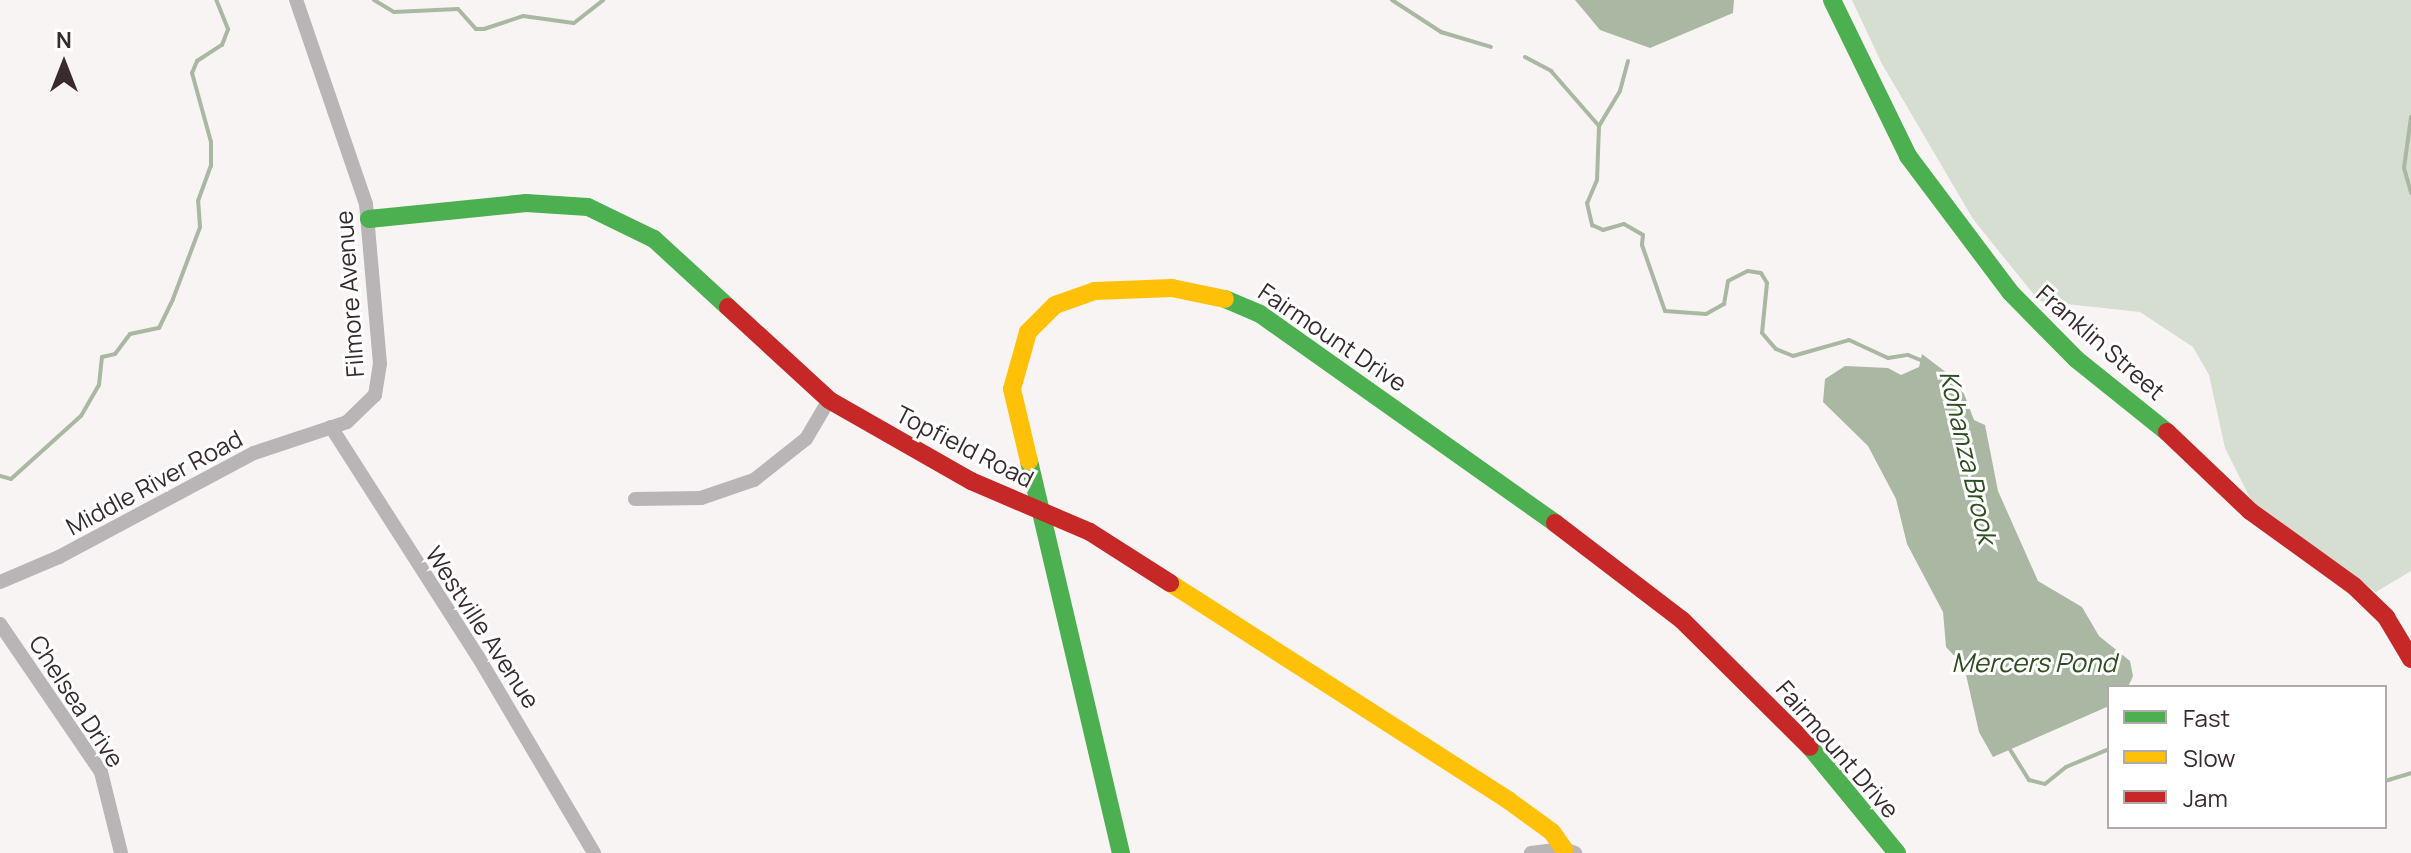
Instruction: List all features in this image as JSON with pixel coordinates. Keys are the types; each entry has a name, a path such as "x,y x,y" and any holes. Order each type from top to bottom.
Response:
{"street":[{"name":"Filmore Avenue","path":"296,0 369,219 379,382 360,414 331,427"},
{"name":"Franklin Street","path":"1832,0 1908,156 2010,292 2076,359 2150,416 2250,511 2354,586 2386,617 2411,659"},
{"name":"Topfield Road","path":"369,219 526,203 588,207 613,215 654,239 829,400 971,481 1090,532 1482,783 1552,832 1570,851"},
{"name":"Fairmount Drive","path":"1121,853 1012,389 1020,351 1040,317 1071,298 1121,288 1193,290 1236,301 1537,507 1682,620 1804,740 1897,853"},
{"path":"635,499 701,498 754,480 806,439 829,400"},
{"name":"Middle River Road","path":"0,582 36,569 254,453 331,427"},
{"name":"Westville Avenue","path":"331,427 477,655 594,853"},
{"name":"Chelsea Drive","path":"0,624 101,772 121,853"},
{"path":"1531,853 1570,851"}],"shaded area":[{"path":"1852,0 2411,0 2411,571 2376,592 2251,500 2225,448 2209,375 2193,347 2140,312 2039,301 1973,219 1882,64"}],"water":[{"path":"1575,0 1734,0 1733,13 1650,48 1600,30"},
{"name":"Mercers Pond","path":"1922,354 1960,383 1974,420 1985,425 1998,491 2038,581 2082,607 2099,636 2130,661 2133,676 2129,685 2107,685 2107,707 1993,757 1979,732 1964,666 1946,647 1943,612 1907,544 1896,499 1868,446 1823,402 1825,379 1845,366 1888,368 1901,375 1919,367"}],"waterway":[{"name":"Kohanza Brook","path":"0,476 11,479 81,416 99,385 102,357 115,354 130,334 159,328 173,299 200,227 198,201 211,166 211,142 192,73 197,61 222,45 228,29 216,0"},
{"name":"Kohanza Brook","path":"374,0 394,12 458,9 476,29 523,16 574,23 603,0"},
{"name":"Kohanza Brook","path":"1392,0 1441,32 1491,47"},
{"name":"Kohanza Brook","path":"1525,57 1551,71 1599,126"},
{"name":"Kohanza Brook","path":"1628,61 1620,91 1599,126 1597,180 1587,203 1592,225 1603,230 1624,224 1643,235 1642,245 1665,311 1706,314 1724,304 1728,281 1748,271 1761,273 1767,283 1762,333 1776,349 1793,356 1849,340 1888,358 1908,355 1925,362"},
{"path":"2411,117 2404,168 2411,193"},
{"name":"Kohanza Brook","path":"2009,748 2029,780 2045,784 2066,767 2107,750"},
{"name":"Kohanza Brook","path":"2387,780 2411,773"}],"traffic: fast":[{"path":"1832,0 1908,156 2010,292 2076,359 2167,432"},
{"path":"369,219 526,203 588,207 654,239 728,307"},
{"path":"1225,299 1260,314 1555,523"},
{"path":"1029,461 1121,853"},
{"path":"1810,747 1897,853"}],"traffic: slow":[{"path":"1029,461 1012,389 1028,332 1055,305 1095,291 1172,288 1225,299"},
{"path":"1170,583 1508,800 1552,832 1564,849"}],"traffic: jam":[{"path":"728,307 829,400 971,481 1090,532 1170,583"},
{"path":"2167,432 2250,511 2354,586 2386,617 2411,659"},
{"path":"1555,523 1682,620 1810,747"}]}
